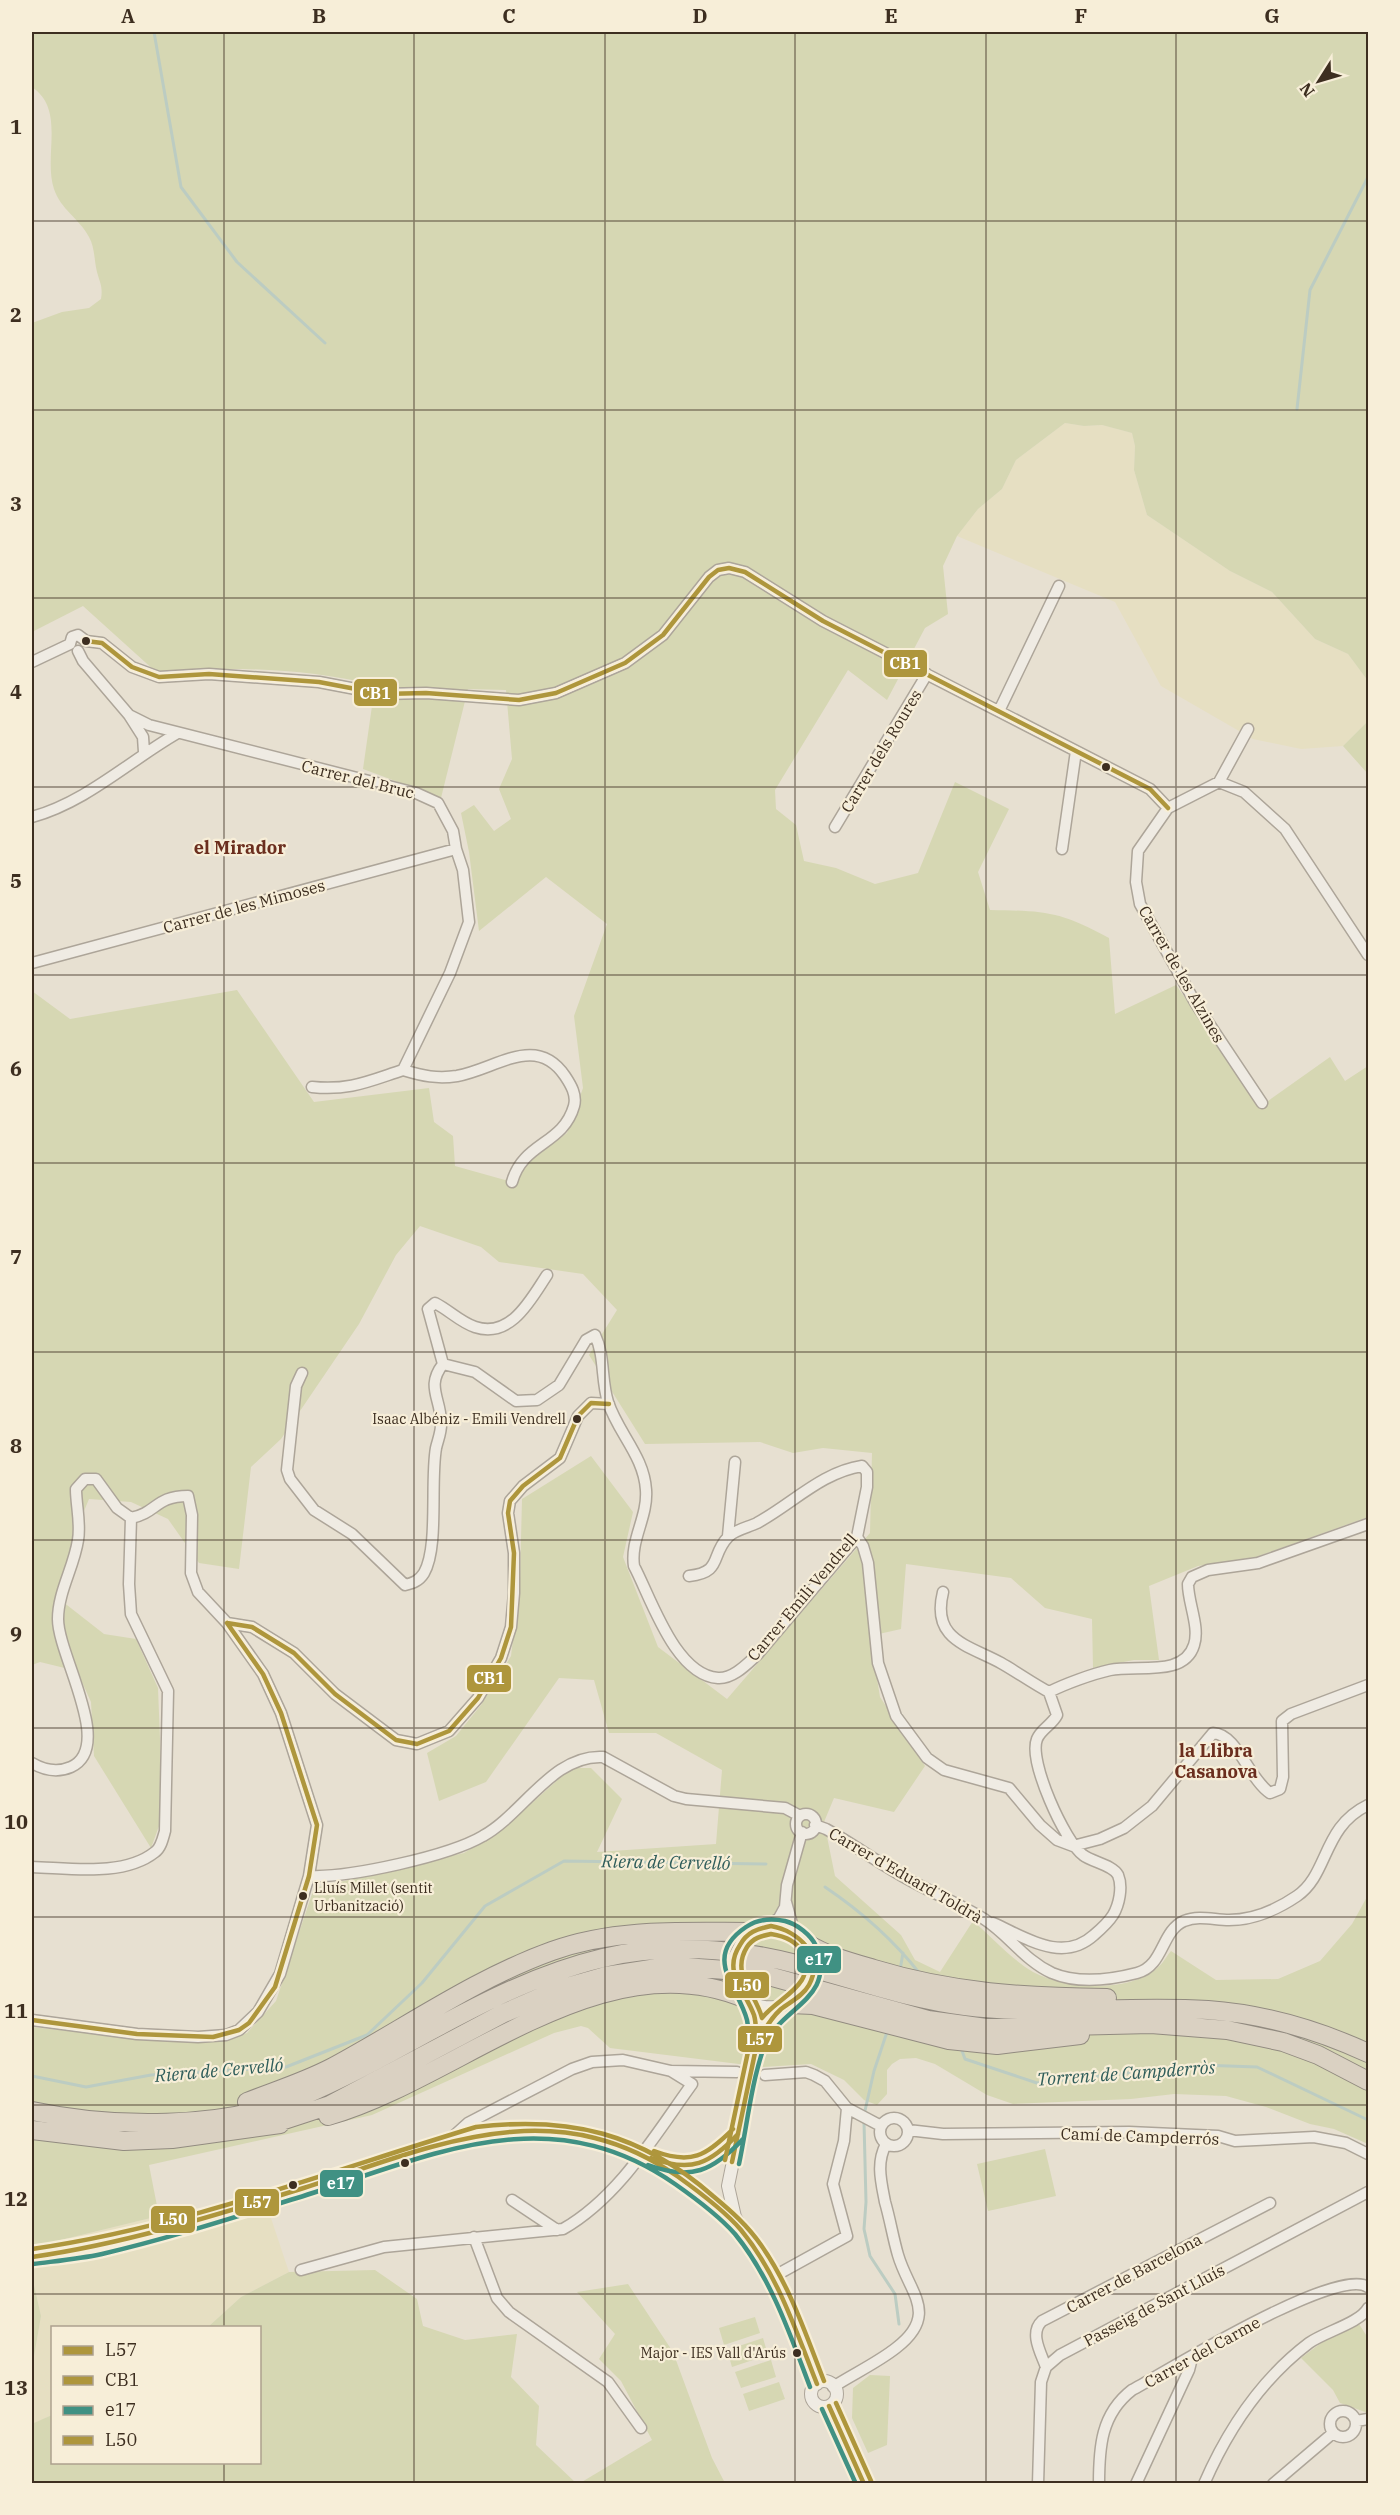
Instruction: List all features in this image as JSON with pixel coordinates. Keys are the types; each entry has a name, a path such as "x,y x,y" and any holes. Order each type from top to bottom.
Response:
{"highway":[{"path":"204,2120 329,2069 486,1982 553,1951 598,1939 643,1933 747,1935"},
{"path":"803,1942 835,1957 916,1981 966,1991 1041,1997 1139,1999 1276,2020 1368,2053"},
{"path":"32,2111 101,2122 204,2120 256,2110 296,2099 359,2070 524,1983 606,1957 652,1950 694,1949 753,1955 794,1963 932,2002 1010,2012 1133,2008 1210,2010"},
{"path":"269,2125 330,2105 502,2014 557,1990 606,1976 670,1966 754,1972 928,2019 986,2028 1187,2026 1257,2036 1318,2055 1368,2081"},
{"path":"32,2130 124,2141 222,2134 316,2119 370,2102 519,2026 578,2002 650,1986 678,1984 708,1986 746,1999"},
{"path":"792,2002 813,2005 949,2040 997,2046 1056,2040 1127,2026"}],"street":[{"path":"32,662 74,647 85,647 86,641 102,643 132,667 159,677 209,674 319,682 382,694 426,693 519,700 555,693 625,663 663,635 709,577 718,570 729,568 745,572 823,621 1150,789 1168,808 1220,782 1248,729"},
{"path":"999,711 1059,586"},
{"name":"Carrer del Bruc","path":"74,647 83,661 129,715 149,725 176,734 416,793 438,803 453,831 463,870 469,922 450,973 403,1070"},
{"name":"Carrer dels Roures","path":"835,827 927,674"},
{"path":"129,715 143,737 144,752"},
{"path":"32,817 88,793 144,752 176,734"},
{"path":"1062,849 1076,751"},
{"path":"1220,782 1244,792 1285,829 1368,955"},
{"name":"Carrer de les Alzines","path":"1168,808 1138,851 1136,882 1140,903 1196,1004 1263,1103"},
{"name":"Carrer de les Mimoses","path":"32,963 456,849"},
{"path":"312,1087 338,1089 403,1070 431,1079 459,1076 522,1054 546,1056 556,1062 573,1087 575,1102 570,1118 563,1128 516,1166 512,1182"},
{"path":"302,1373 296,1386 287,1470 291,1479 314,1510 352,1534 405,1585 417,1581 424,1574 430,1550 434,1467 441,1419 434,1385 435,1374 443,1364 428,1309 435,1304 476,1328 495,1328 510,1323 523,1311 547,1275"},
{"name":"Carrer Emili Vendrell","path":"443,1364 475,1372 516,1401 537,1400 559,1385 586,1340 595,1335 601,1347 609,1404 640,1463 645,1479 646,1511 632,1556 634,1566 664,1631 702,1674 720,1678 740,1671 757,1655 857,1537 867,1487 867,1472 862,1466 837,1473 757,1522 728,1536"},
{"path":"227,1623 252,1627 294,1653 335,1694 396,1740 417,1743 449,1731 478,1698 501,1658 511,1627 514,1553 508,1514 510,1501 523,1486 560,1458 578,1416 591,1403 609,1404"},
{"path":"689,1576 704,1574 712,1568 728,1536 735,1462"},
{"path":"32,1763 43,1770 64,1771 79,1764 87,1754 88,1734 83,1703 58,1631 58,1609 79,1538 76,1489 85,1479 96,1479 117,1508 131,1518 142,1516 171,1496 188,1496 192,1515 191,1573 198,1592 227,1623 263,1674 281,1713 317,1825 309,1876 280,1974 258,2013 239,2030 213,2037 147,2035 32,2020"},
{"path":"32,1867 91,1868 133,1864 158,1851 165,1831 168,1691 131,1614 129,1584 131,1518"},
{"path":"1049,1692 1111,1669 1156,1668 1186,1657 1194,1647 1196,1638 1188,1584 1197,1574 1215,1568 1258,1563 1368,1524"},
{"path":"857,1537 868,1563 878,1663 884,1687 896,1716 927,1758 944,1770 1009,1788 1040,1825 1057,1840 1073,1846 1083,1856 1115,1871 1119,1876 1118,1906 1111,1919 1091,1938 1079,1945 1056,1948 1044,1946 987,1921"},
{"path":"943,1592 941,1616 950,1636 1049,1692 1057,1715 1053,1723 1040,1735 1035,1748 1054,1814 1069,1834 1073,1846"},
{"path":"1073,1846 1112,1834 1147,1810 1213,1733 1227,1738 1257,1782 1270,1793 1280,1789 1283,1777 1282,1721 1291,1714 1368,1686"},
{"path":"309,1876 338,1875 460,1848 503,1823 559,1771 572,1762 593,1756 603,1757 674,1796 785,1808 800,1816 811,1815 815,1825 811,1832 802,1832"},
{"name":"Carrer d'Eduard Toldrà","path":"815,1825 826,1829 907,1879 987,1921 1017,1950 1052,1973 1079,1980 1137,1973 1155,1962 1174,1929 1181,1923 1196,1918 1244,1919 1296,1896 1310,1881 1332,1838 1343,1823 1368,1804"},
{"path":"800,1816 796,1824 802,1832"},
{"path":"802,1832 782,1913 769,1925 747,1935 733,1960 735,1982 746,1999 756,2023 756,2048 728,2186 731,2206 742,2231 771,2278 817,2384"},
{"path":"756,2048 767,2024 792,2002 811,1980 803,1942 786,1899"},
{"path":"769,1925 803,1942"},
{"path":"746,1999 764,2008 792,2002"},
{"path":"301,2270 384,2247 557,2230 575,2222 612,2189 642,2153 692,2084 671,2071 637,2061 592,2062 572,2069 468,2123 448,2141"},
{"path":"671,2071 737,2072"},
{"path":"765,2075 806,2072 814,2075 825,2081 850,2109 877,2124 886,2144 899,2146 907,2139 908,2130 905,2122 893,2118 877,2124"},
{"path":"771,2278 847,2236 833,2184 850,2109"},
{"path":"32,2257 99,2247 199,2220 448,2141 499,2131 550,2130 594,2137 680,2167 699,2164 720,2152 738,2134"},
{"name":"Camí de Campderrós","path":"908,2130 943,2134 1130,2132 1218,2136 1235,2141 1314,2137 1346,2143 1368,2154"},
{"path":"833,2386 898,2347 912,2329 918,2314 916,2293 898,2257 880,2178 882,2153 886,2144"},
{"path":"655,2159 742,2231"},
{"name":"Passeig de Sant Lluís","path":"1046,2367 1060,2355 1368,2192"},
{"path":"512,2200 557,2230"},
{"name":"Carrer de Barcelona","path":"1046,2367 1035,2332 1036,2326 1042,2321 1270,2203"},
{"path":"474,2237 497,2298 509,2312 608,2382 641,2428"},
{"name":"Carrer del Carme","path":"1099,2484 1101,2436 1120,2400 1296,2300 1349,2283 1362,2283 1368,2287"},
{"path":"1204,2484 1222,2444 1237,2420 1282,2366 1319,2336 1355,2319 1368,2308"},
{"path":"1136,2484 1189,2370 1192,2358"},
{"path":"1038,2484 1041,2382 1046,2367"},
{"path":"826,2382 833,2386 836,2396 829,2406 821,2407 814,2403 812,2390 817,2384 826,2382"},
{"path":"829,2406 864,2484"},
{"path":"1340,2410 1351,2413 1356,2421 1355,2429 1348,2436 1340,2437 1333,2433 1330,2420 1340,2410"},
{"path":"1356,2421 1368,2419"},
{"path":"1273,2484 1333,2433"}],"shaded area":[{"path":"1065,423 1084,426 1102,425 1132,433 1135,446 1134,470 1147,515 1230,571 1272,592 1315,639 1348,654 1368,681 1368,721 1343,746 1301,749 1253,739 1161,686 1115,602 957,536 978,509 1002,489 1016,460"},
{"path":"268,2209 289,2272 241,2297 209,2326 51,2326 51,2415 33,2424 32,2368 41,2316 32,2276 32,2247 159,2216 168,2239"}],"green space":[{"path":"32,32 1368,32 1368,681 1348,654 1315,639 1272,592 1230,571 1147,515 1134,470 1135,446 1132,433 1102,425 1084,426 1065,423 1016,460 1002,489 978,509 957,536 943,566 948,614 925,628 887,700 848,670 775,790 776,809 796,825 804,861 836,868 875,884 918,873 955,782 1009,809 978,872 990,910 1051,914 1077,922 1109,938 1115,1014 1176,985 1261,1106 1330,1057 1345,1081 1368,1066 1368,1517 1256,1557 1198,1566 1149,1586 1159,1660 1134,1660 1093,1668 1092,1619 1045,1608 1011,1578 906,1564 901,1629 870,1636 880,1697 925,1766 894,1812 834,1798 824,1822 835,1876 901,1935 915,1960 940,1972 973,1921 1025,1967 1046,1978 1061,1982 1096,1986 1129,1982 1144,1977 1156,1969 1171,1951 1216,1980 1278,1979 1320,1961 1352,1924 1368,1895 1368,2144 1334,2129 1310,2124 1266,2107 1226,2096 1174,2094 1131,2099 1013,2104 987,2095 935,2064 916,2058 900,2059 887,2070 887,2094 877,2105 864,2100 844,2080 811,2064 763,2067 610,2048 588,2028 581,2026 554,2033 372,2115 149,2165 159,2216 32,2247 32,2027 159,2041 217,2042 247,2033 276,2001 314,1888 464,1853 503,1829 571,1768 591,1768 622,1799 597,1852 716,1844 722,1770 656,1733 609,1733 594,1680 559,1678 486,1782 439,1801 427,1753 456,1736 481,1705 511,1656 520,1580 522,1499 591,1456 633,1512 623,1557 658,1647 727,1699 870,1533 872,1453 823,1448 793,1453 760,1442 645,1444 589,1355 617,1310 583,1274 499,1262 481,1247 420,1226 396,1255 359,1324 281,1439 251,1467 239,1569 199,1563 168,1519 131,1502 89,1499 72,1540 58,1598 104,1634 136,1639 158,1688 163,1815 151,1848 94,1756 91,1702 77,1671 40,1662 32,1665 32,991 70,1019 237,990 314,1102 429,1088 434,1122 453,1136 455,1166 505,1180 567,1133 583,1088 574,1016 607,924 546,877 479,931 469,852 461,813 474,805 494,831 511,819 499,789 512,759 506,690 468,689 441,798 363,769 375,685 321,675 266,670 211,669 156,672 83,606 32,632 32,323 62,312 89,308 101,299 102,291 91,241 85,230 61,203 54,189 51,176 51,121 42,97 32,87"},
{"path":"1368,721 1368,774 1343,746"},
{"path":"1045,2149 1056,2196 988,2211 977,2164"},
{"path":"375,2270 417,2299 423,2326 465,2340 517,2334 511,2377 539,2406 536,2445 576,2483 32,2483 32,2395 34,2423 51,2415 51,2464 261,2464 261,2326 209,2326 241,2297 289,2272"},
{"path":"32,2276 41,2316 32,2368"},
{"path":"628,2284 673,2352 712,2458 725,2483 580,2483 652,2440 621,2381 599,2359 615,2334 577,2292"},
{"path":"755,2317 760,2333 724,2345 719,2328"},
{"path":"1359,2324 1368,2338 1368,2413 1340,2403 1333,2390 1301,2358 1325,2340"},
{"path":"763,2338 768,2355 732,2367 727,2350"},
{"path":"771,2360 776,2377 741,2388 735,2372"},
{"path":"870,2375 890,2376 887,2445 868,2453 852,2418 853,2388"},
{"path":"779,2382 785,2399 749,2411 743,2394"}],"waterway":[{"path":"154,32 181,187 237,262 325,343"},
{"path":"1297,409 1310,290 1368,177"},
{"name":"Riera de Cervelló","path":"32,2076 86,2087 151,2075 286,2067 367,2035 422,1983 485,1906 564,1861 766,1864"},
{"path":"825,1887 876,1927 920,1974"},
{"path":"900,1970 903,1953"},
{"path":"864,2115 874,2071 888,2029"},
{"name":"Torrent de Campderròs","path":"961,2048 965,2059 1037,2083 1199,2065 1257,2067 1368,2120"},
{"path":"864,2122 866,2202 864,2229 870,2256 895,2294 899,2324"}],"transit line":[{"name":"CB1","path":"86,641 102,643 132,667 159,677 209,674 319,682 382,694 426,693 519,700 556,693 625,663 663,635 709,577 718,570 729,568 745,572 823,621 1150,789 1168,808"},
{"name":"CB1","path":"227,1623 252,1627 294,1653 335,1694 396,1740 417,1744 449,1731 478,1698 501,1658 511,1627 514,1553 508,1513 510,1501 523,1486 560,1458 578,1416 591,1403 609,1404"},
{"name":"CB1","path":"32,2020 137,2034 213,2037 239,2030 249,2023 275,1987 309,1876 317,1825 281,1713 263,1674 227,1623"},
{"name":"e17","path":"739,2164 752,2090 764,2047 772,2033 813,1991 819,1979 820,1964 814,1942 803,1930 785,1921 755,1922 733,1938 726,1950 724,1961 731,1984 747,2020 749,2047"},
{"name":"L57","path":"771,1926 791,1933 806,1946 814,1964 813,1974 809,1985 803,1992 773,2018 756,2048 754,2015 737,1981 733,1964 735,1955 746,1937 757,1930 771,1926"},
{"name":"L50","path":"771,1934 789,1939 796,1944 806,1963 805,1973 794,1990 762,2018 741,1966 749,1944 771,1934"},
{"name":"L50","path":"725,2160 749,2047"},
{"name":"L57","path":"732,2162 756,2048"},
{"name":"L50","path":"32,2249 145,2227 201,2212 476,2127 510,2124 573,2127 603,2134 659,2157 686,2174 750,2231 781,2277 824,2381"},
{"name":"L50","path":"654,2151 678,2157 697,2155 706,2152 733,2129"},
{"name":"L57","path":"32,2257 132,2238 294,2191 439,2145 487,2135 534,2131 581,2135 629,2149 677,2176 710,2201 741,2230 754,2247 776,2285 817,2384"},
{"name":"L57","path":"651,2158 678,2165 699,2163 718,2153 738,2134"},
{"name":"e17","path":"33,2264 93,2256 151,2242 441,2152 487,2142 534,2139 580,2143 627,2157 675,2184 699,2201 735,2234 748,2251 769,2288 810,2387"},
{"name":"e17","path":"648,2165 677,2172 700,2170 722,2159 743,2139"},
{"name":"L50","path":"836,2403 871,2481"},
{"name":"L57","path":"829,2406 864,2484"},
{"name":"e17","path":"822,2409 856,2484"}],"place":[{"name":"Isaac Albéniz - Emili Vendrell","path":"577,1419"},
{"name":"Lluís Millet (sentit Urbanització)","path":"303,1896"},
{"name":"Major - IES Vall d'Arús","path":"797,2353"}],"district":[{"name":"el Mirador","path":"240,847"},
{"name":"la Llibra Casanova","path":"1216,1760"}]}
